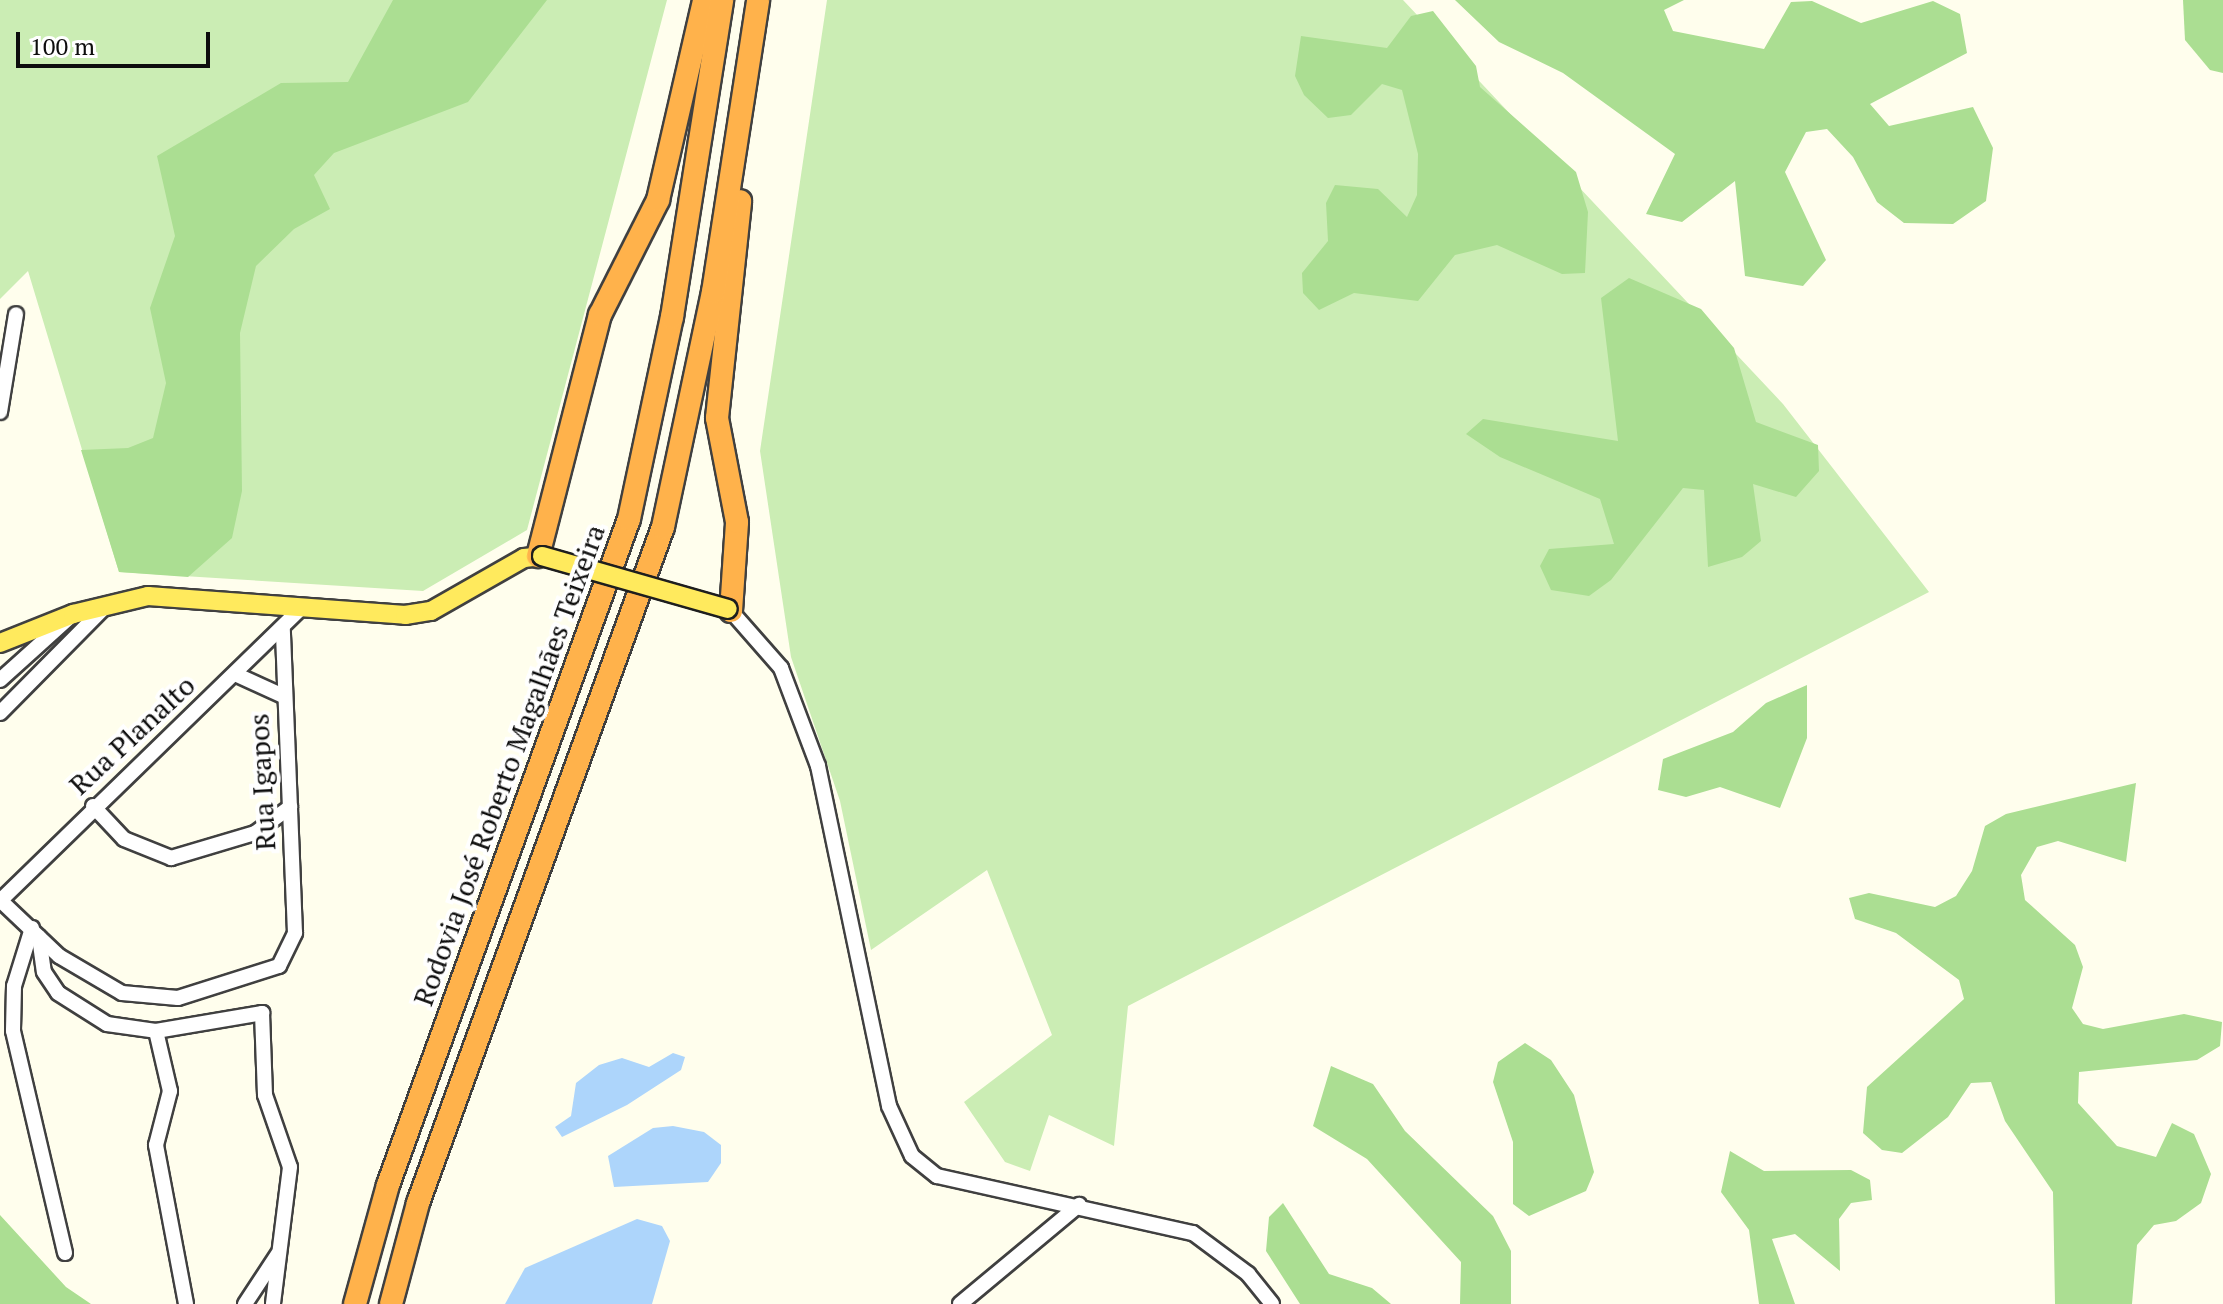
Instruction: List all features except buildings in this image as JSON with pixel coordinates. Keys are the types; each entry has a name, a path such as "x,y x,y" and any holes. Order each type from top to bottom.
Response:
{"highway":[{"path":"540,556 600,315 658,200 704,0"},
{"name":"Rodovia José Roberto Magalhães Teixeira","path":"355,1304 388,1185 629,519 672,317 722,0"},
{"path":"729,610 737,522 717,418 757,4"},
{"path":"391,1304 418,1203 663,527 710,307 757,4"}],"main road":[{"path":"0,643 73,614 148,596 299,610 431,611 540,556 729,610"}],"street":[{"path":"0,412 16,314"},
{"path":"1,711 106,606"},
{"name":"Rua Planalto","path":"0,900 93,806 299,610"},
{"path":"729,610 781,668 818,766 889,1106 912,1156 937,1176 1079,1205 1193,1233 1248,1274 1272,1304"},
{"path":"0,680 73,614"},
{"name":"Rua Igapos","path":"36,932 91,980 122,993 178,998 279,966 295,933 283,696 283,628"},
{"path":"235,674 283,696"},
{"path":"93,806 124,839 171,858 255,833 290,807"},
{"path":"0,900 36,932 44,972 79,1012 137,1032 262,1013 265,1095 290,1167 273,1304"},
{"path":"36,932 14,986 13,1031 65,1253"},
{"path":"156,1031 170,1091 156,1145 186,1304"},
{"path":"960,1304 1079,1205"},
{"path":"245,1304 281,1250"}],"green space":[{"path":"0,0 667,0 527,530 423,591 119,572 28,271 0,299"},
{"path":"393,0 547,0 468,102 334,153 314,175 330,209 294,229 256,266 240,333 242,491 232,538 188,577 119,572 81,450 128,448 153,438 166,383 150,308 175,236 157,156 281,83 348,82"},
{"path":"827,0 1403,0 1783,404 1929,592 1128,1006 1114,1146 1049,1115 1030,1171 1005,1162 964,1102 1052,1035 987,870 871,950 840,801 791,657 760,451"},
{"path":"1455,0 1684,0 1664,10 1673,31 1764,49 1791,2 1812,1 1861,23 1933,1 1960,14 1967,53 1870,104 1889,126 1973,107 1993,148 1986,201 1953,224 1904,223 1877,202 1853,157 1827,129 1806,132 1785,172 1826,260 1803,286 1745,276 1735,181 1682,222 1646,214 1675,154 1563,73 1499,42"},
{"path":"2183,0 2223,0 2223,73 2210,70 2185,40"},
{"path":"1433,11 1476,66 1480,87 1576,172 1588,212 1585,273 1562,274 1497,245 1455,255 1418,301 1354,293 1319,310 1303,293 1302,273 1328,241 1326,203 1335,185 1378,189 1407,217 1417,195 1418,154 1402,90 1382,84 1351,115 1328,118 1304,95 1295,76 1301,36 1387,48 1411,16"},
{"path":"1629,278 1701,309 1734,348 1756,422 1818,445 1819,471 1796,497 1753,484 1761,541 1742,557 1708,567 1704,490 1683,488 1611,580 1589,596 1551,590 1540,566 1549,549 1614,544 1600,499 1500,457 1466,434 1483,419 1618,441 1601,298"},
{"path":"1807,685 1807,738 1780,808 1720,787 1686,797 1658,790 1663,759 1733,732 1766,703"},
{"path":"2136,783 2126,862 2058,841 2037,847 2021,875 2025,900 2075,945 2083,967 2072,1008 2083,1024 2103,1029 2184,1014 2222,1022 2220,1046 2197,1060 2079,1072 2078,1103 2117,1146 2156,1157 2172,1123 2194,1134 2211,1174 2201,1203 2176,1221 2154,1225 2137,1245 2132,1304 2055,1304 2053,1192 2005,1121 1991,1082 1971,1083 1948,1117 1902,1153 1882,1150 1863,1133 1867,1087 1964,999 1959,980 1896,933 1855,919 1849,898 1869,893 1935,907 1956,896 1972,871 1985,826 2006,814"},
{"path":"1525,1043 1551,1060 1574,1095 1594,1172 1586,1191 1529,1216 1513,1204 1513,1142 1493,1082 1498,1062"},
{"path":"1331,1066 1373,1084 1405,1131 1493,1216 1511,1251 1511,1304 1460,1304 1461,1262 1367,1159 1313,1126"},
{"path":"1730,1151 1764,1171 1851,1170 1870,1180 1872,1200 1851,1203 1839,1219 1840,1271 1795,1234 1772,1239 1795,1304 1759,1304 1749,1230 1721,1192"},
{"path":"1283,1203 1329,1274 1372,1288 1391,1304 1300,1304 1266,1251 1269,1217"},
{"path":"0,1215 66,1287 91,1304 0,1304"}],"water":[{"path":"673,1053 685,1057 681,1070 627,1105 562,1137 555,1127 571,1116 576,1083 599,1065 622,1058 649,1067"},
{"path":"673,1126 704,1132 721,1145 721,1163 708,1182 614,1187 608,1156 653,1128"},
{"path":"637,1219 662,1226 670,1241 652,1304 505,1304 525,1268"}]}
